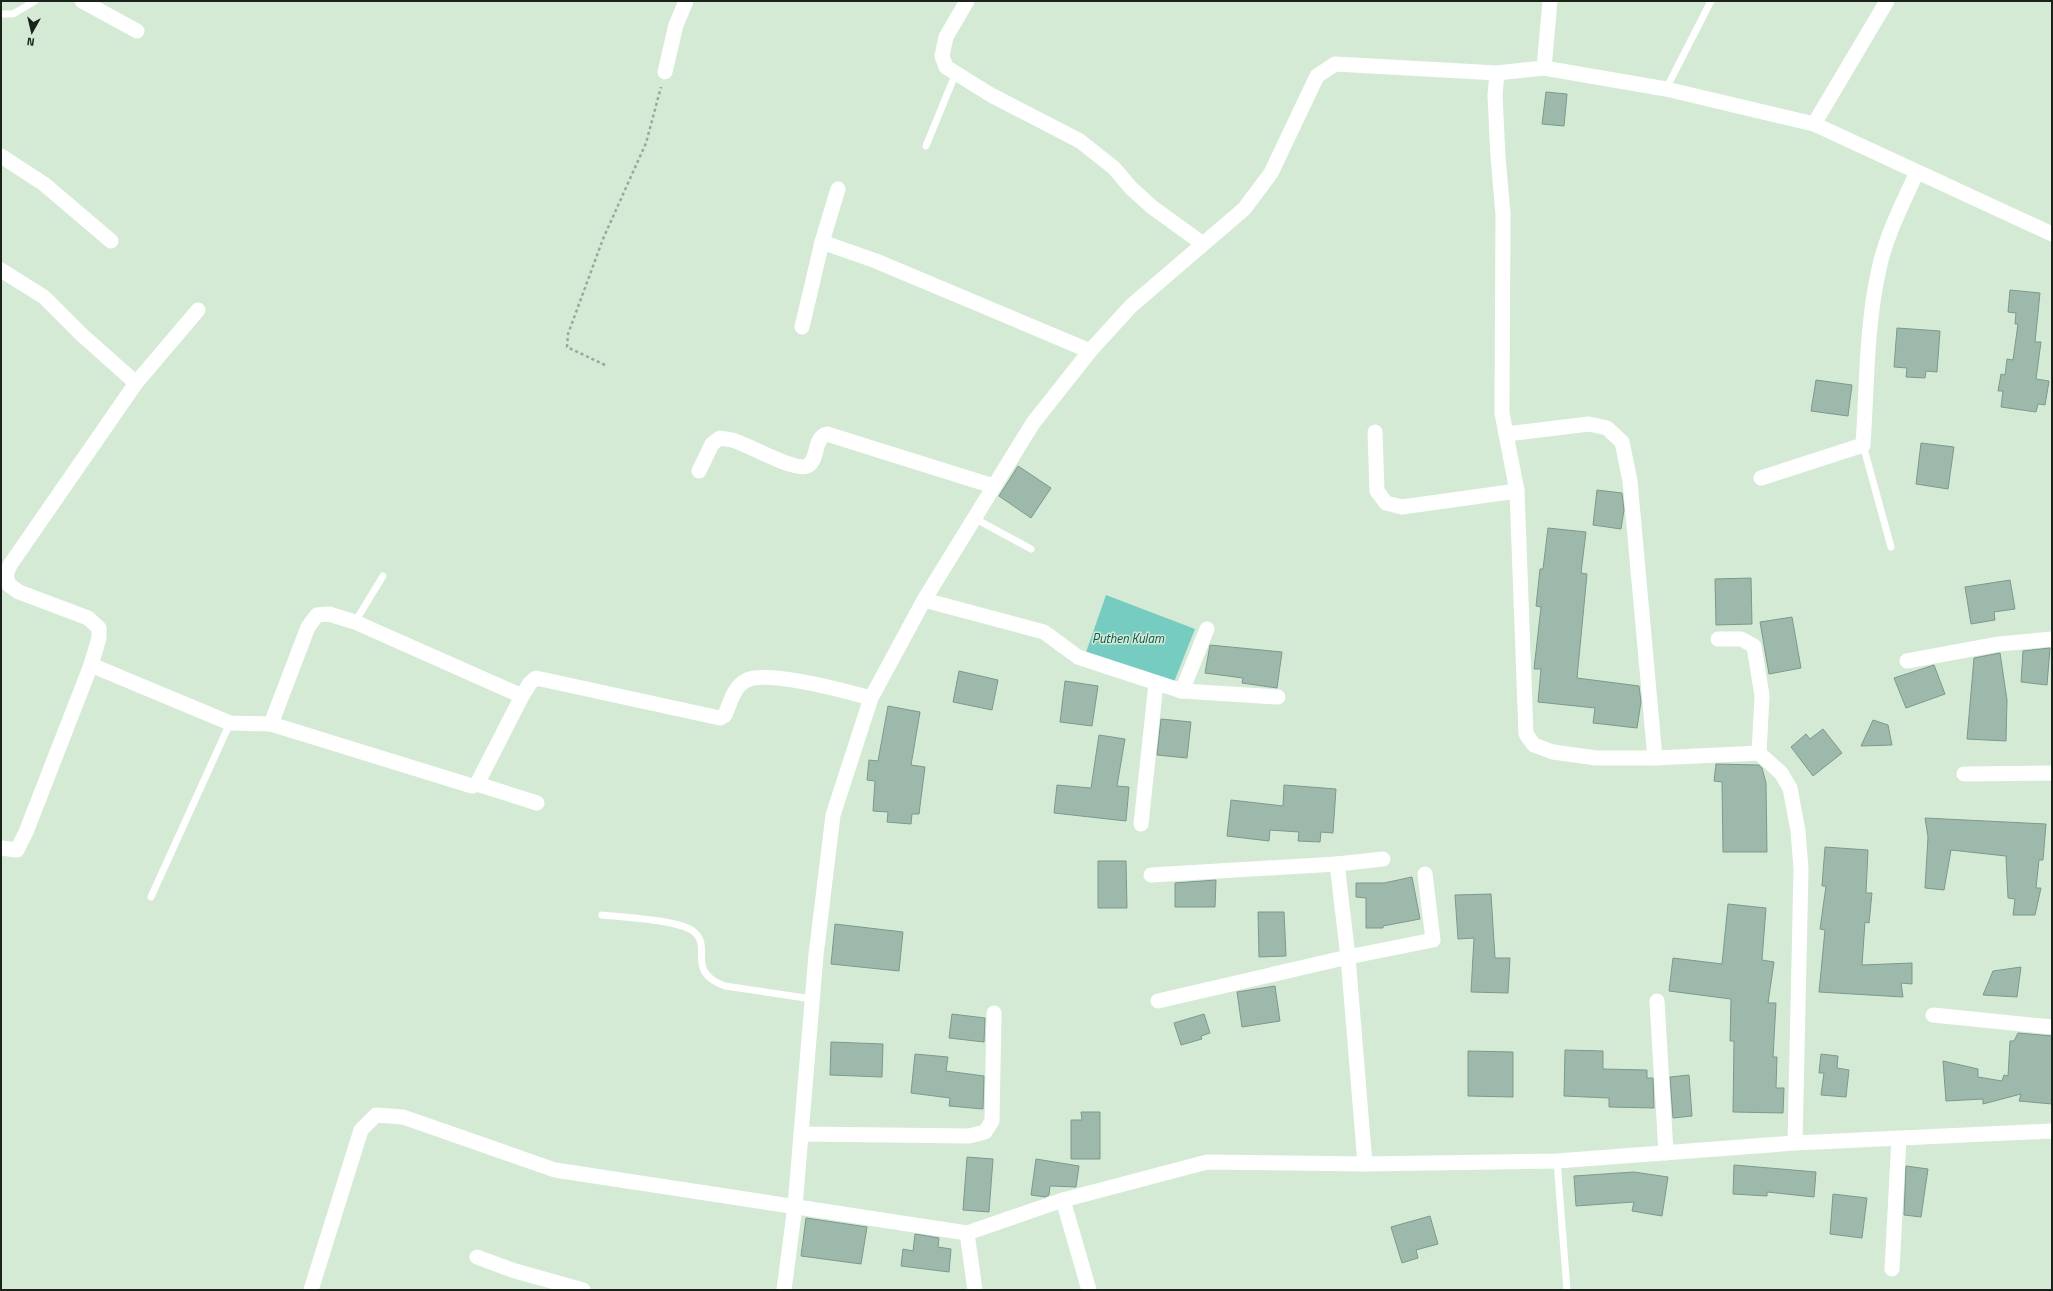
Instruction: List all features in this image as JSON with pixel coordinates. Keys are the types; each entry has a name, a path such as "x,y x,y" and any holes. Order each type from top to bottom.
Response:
{"street":[{"path":"82,1 137,31"},
{"path":"665,72 676,25 686,1"},
{"path":"967,1 946,37 942,56 946,67 955,75 991,95 1080,141 1114,168 1131,188 1152,207 1203,244"},
{"path":"1544,68 1550,1"},
{"path":"1814,124 1887,1"},
{"path":"784,1290 795,1206 812,999 833,815 871,698 924,600 1033,423 1090,351 1131,306 1244,208 1272,172 1317,76 1335,64 1497,73 1544,68 1666,89 1814,124 2052,234"},
{"path":"1497,73 1495,96 1503,214 1502,413 1517,490 1526,734 1534,745 1553,752 1596,758 1655,758 1759,753 1781,773 1790,788 1798,831 1801,869 1795,1143"},
{"path":"1,156 44,184 111,241"},
{"path":"1761,478 1863,445 1871,325 1879,268 1891,230 1917,172"},
{"path":"802,327 822,242 838,189"},
{"path":"822,242 876,261 1090,351"},
{"path":"1,270 44,297 82,335 136,383"},
{"path":"1,848 17,850 26,832 91,665 99,638 99,628 88,618 19,592 9,585 6,575 10,565 136,383 198,310"},
{"path":"1506,434 1589,424 1607,428 1622,442 1630,481 1655,758"},
{"path":"1375,432 1378,491 1386,504 1402,507 1517,490"},
{"path":"699,471 712,444 720,438 732,440 788,464 802,467 808,466 812,461 820,438 827,434 993,486"},
{"path":"924,600 1044,632 1078,657 1182,691 1278,697"},
{"path":"271,724 308,627 317,615 329,614 355,622 522,696"},
{"path":"1182,691 1207,629"},
{"path":"1718,639 1741,639 1754,646 1762,696 1759,753"},
{"path":"1907,661 1999,644 2052,639"},
{"path":"91,665 230,723 271,724 472,786 477,784 536,803"},
{"path":"477,784 522,696 530,683 536,678 720,718 725,715 735,690 746,680 764,676 827,687 871,698"},
{"path":"1141,824 1156,683"},
{"path":"1964,774 2052,773"},
{"path":"1151,875 1337,864 1383,859"},
{"path":"1337,864 1348,957 1365,1164"},
{"path":"1158,1001 1348,957 1433,940 1425,874"},
{"path":"1657,1001 1666,1153"},
{"path":"801,1134 969,1136 986,1132 992,1121 994,1013"},
{"path":"1933,1015 2052,1027"},
{"path":"311,1290 361,1130 376,1115 403,1118 555,1170 967,1233 1063,1200 1206,1162 1365,1164 1557,1161 1795,1143 2052,1131"},
{"path":"1892,1269 1899,1138"},
{"path":"1063,1200 1089,1290"},
{"path":"967,1233 976,1290"},
{"path":"477,1257 512,1270 582,1290"}],"lane":[{"path":"1,14 14,14 35,1"},
{"path":"1666,89 1710,1"},
{"path":"926,146 955,75"},
{"path":"1863,445 1891,547"},
{"path":"974,518 1031,550"},
{"path":"355,622 383,576"},
{"path":"151,897 230,723"},
{"path":"602,915 678,925 693,931 700,942 703,970 712,981 725,986 812,999"},
{"path":"1557,1161 1567,1290"}],"path":[{"path":"605,365 567,347 568,334 603,239 646,143 665,72"}],"water":[{"name":"Puthen Kulam","path":"1106,595 1195,629 1172,687 1084,658"}],"building":[{"path":"1546,92 1567,94 1564,126 1542,124"},
{"path":"2010,290 2040,293 2035,342 2041,342 2036,379 2049,381 2045,405 2038,404 2036,412 2001,407 2003,391 1998,391 2001,374 2005,375 2007,359 2013,360 2018,324 2015,324 2016,313 2008,312"},
{"path":"1897,328 1940,331 1937,372 1926,371 1925,378 1906,377 1907,368 1894,367"},
{"path":"1816,380 1852,385 1848,416 1811,411"},
{"path":"1921,443 1954,447 1948,489 1916,484"},
{"path":"1018,466 1051,488 1031,518 999,496"},
{"path":"1597,490 1622,493 1624,510 1621,529 1593,525"},
{"path":"1548,528 1586,532 1581,573 1587,574 1577,678 1639,686 1641,702 1637,728 1593,723 1595,708 1538,702 1541,669 1534,669 1541,607 1536,606 1540,569 1543,569"},
{"path":"1751,578 1752,624 1716,625 1715,579"},
{"path":"2010,580 2015,609 1994,612 1995,620 1971,624 1965,587"},
{"path":"1792,617 1801,668 1769,674 1760,622"},
{"path":"1210,645 1282,652 1277,688 1242,683 1243,678 1205,673"},
{"path":"2050,648 2047,685 2021,682 2023,651"},
{"path":"2000,653 2007,700 2006,741 1967,739 1974,658"},
{"path":"1934,665 1945,694 1906,708 1894,678"},
{"path":"959,671 998,680 992,710 953,702"},
{"path":"1065,681 1098,686 1092,726 1060,722"},
{"path":"888,706 920,712 911,765 925,767 919,814 912,814 911,824 887,822 888,812 873,811 875,781 867,780 869,760 878,761"},
{"path":"1161,719 1191,722 1187,758 1157,755"},
{"path":"1873,720 1888,725 1892,745 1861,746"},
{"path":"1823,729 1842,753 1813,776 1791,747 1806,734 1810,739"},
{"path":"1099,735 1125,739 1117,786 1129,787 1126,821 1054,813 1057,785 1091,788"},
{"path":"1716,764 1759,765 1762,768 1766,783 1767,852 1723,852 1722,782 1714,781"},
{"path":"1284,785 1336,789 1333,833 1321,832 1320,842 1298,841 1299,832 1270,830 1269,841 1227,836 1231,800 1283,806"},
{"path":"1925,818 2046,824 2043,860 2039,860 2036,888 2041,888 2035,915 2013,915 2015,899 2008,898 2006,856 1951,850 1944,890 1925,888 1928,837"},
{"path":"1825,847 1868,850 1866,893 1872,893 1869,923 1865,922 1862,965 1912,963 1912,984 1901,983 1903,997 1819,992 1825,930 1820,929 1826,886 1822,886"},
{"path":"1098,861 1126,861 1127,908 1098,908"},
{"path":"1412,877 1420,919 1383,926 1383,928 1366,928 1366,898 1356,897 1356,883 1384,883"},
{"path":"1216,880 1215,907 1175,907 1175,883"},
{"path":"1491,894 1495,958 1510,958 1508,993 1471,992 1474,938 1458,939 1455,895"},
{"path":"1728,904 1766,908 1762,960 1774,962 1768,1003 1776,1003 1773,1057 1777,1057 1776,1088 1784,1088 1783,1113 1733,1112 1734,1041 1730,1041 1731,999 1669,991 1673,958 1722,964"},
{"path":"1258,912 1284,912 1286,956 1259,957"},
{"path":"835,924 903,932 899,971 831,964"},
{"path":"2021,967 2017,997 1983,995 1993,971"},
{"path":"1275,986 1280,1021 1242,1027 1237,992"},
{"path":"952,1014 985,1018 984,1042 949,1038"},
{"path":"1204,1014 1210,1033 1201,1036 1202,1039 1181,1045 1174,1023"},
{"path":"2018,1033 2052,1036 2052,1104 2019,1101 2021,1094 1983,1104 1983,1099 1946,1101 1943,1061 1978,1069 1978,1077 2002,1081 2004,1075 2008,1076 2010,1041 2014,1041"},
{"path":"831,1042 883,1044 882,1077 830,1075"},
{"path":"1565,1050 1603,1051 1603,1069 1647,1070 1647,1078 1653,1078 1654,1108 1609,1107 1609,1098 1564,1096"},
{"path":"1468,1051 1513,1052 1513,1097 1468,1096"},
{"path":"915,1054 948,1057 946,1071 984,1076 983,1109 949,1106 950,1098 911,1093"},
{"path":"1821,1054 1838,1056 1837,1068 1849,1070 1846,1097 1821,1095 1824,1073 1819,1073"},
{"path":"1689,1075 1692,1116 1673,1118 1670,1077"},
{"path":"1081,1112 1100,1112 1100,1159 1071,1159 1071,1120 1082,1120"},
{"path":"967,1157 993,1159 989,1212 963,1210"},
{"path":"1036,1159 1079,1166 1076,1187 1050,1186 1049,1195 1045,1197 1031,1195"},
{"path":"1734,1165 1816,1172 1814,1197 1767,1192 1767,1196 1733,1194"},
{"path":"1906,1166 1928,1169 1921,1217 1904,1215"},
{"path":"1634,1172 1668,1177 1662,1216 1632,1211 1634,1202 1576,1206 1574,1176"},
{"path":"1833,1194 1867,1198 1862,1238 1830,1234"},
{"path":"1430,1216 1438,1244 1416,1250 1418,1258 1402,1263 1391,1227"},
{"path":"806,1218 867,1227 861,1264 801,1256"},
{"path":"915,1234 939,1238 938,1247 951,1249 949,1272 901,1266 903,1249 913,1251"}]}
